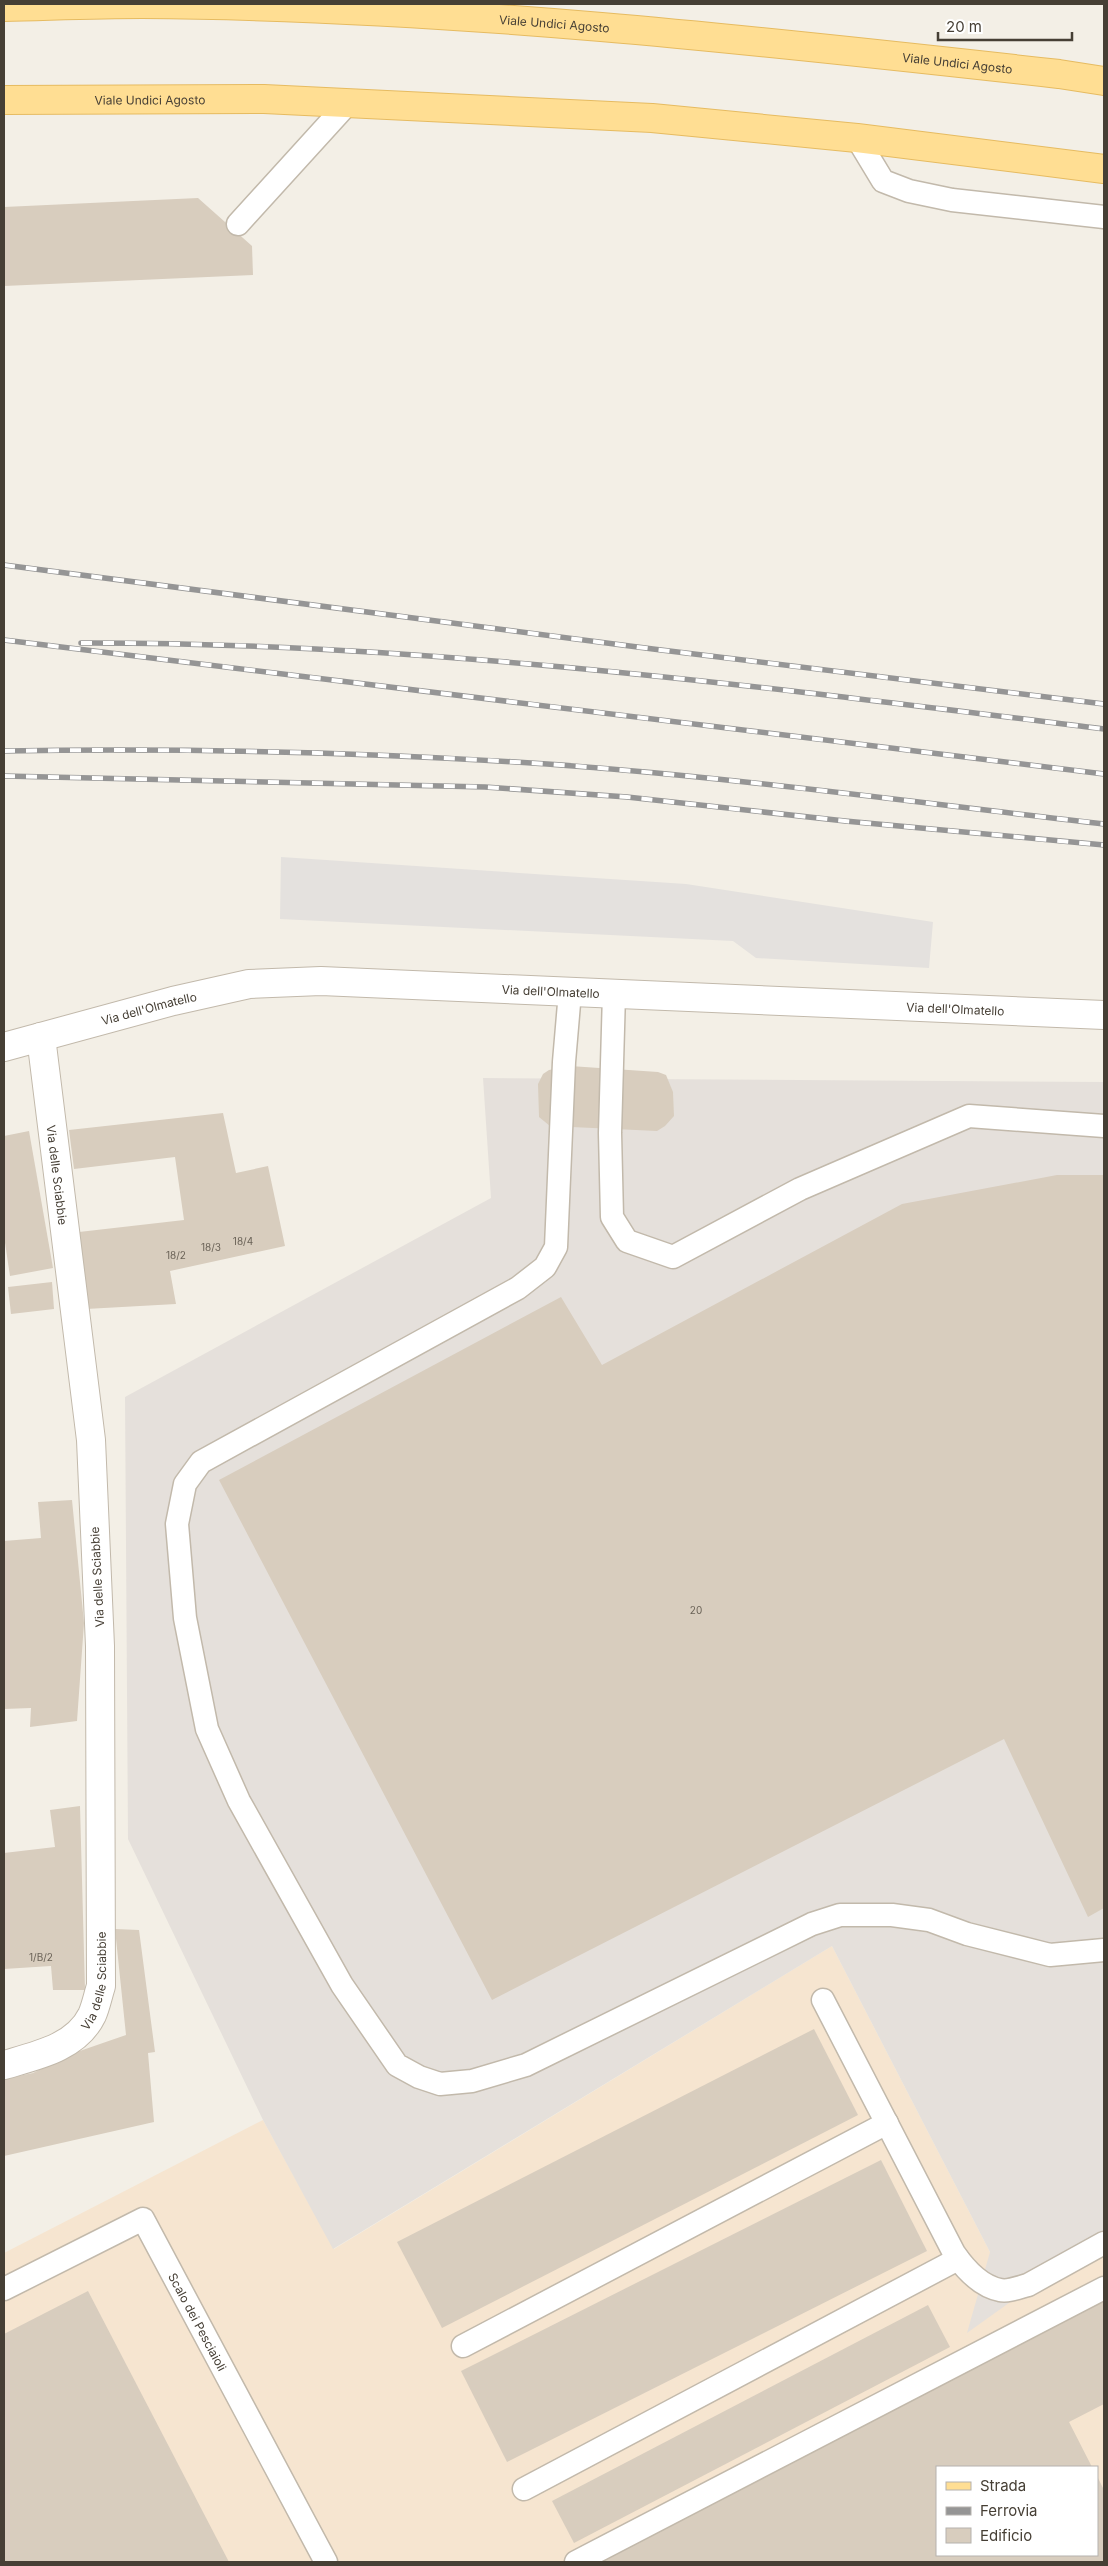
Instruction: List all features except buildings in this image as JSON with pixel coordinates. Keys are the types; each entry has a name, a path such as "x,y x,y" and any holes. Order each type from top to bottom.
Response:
{"main road":[{"name":"Viale Undici Agosto","path":"4,7 142,4 393,12 737,38 1059,74 1104,81"},
{"name":"Viale Undici Agosto","path":"4,100 264,99 652,118 858,138 1104,169"}],"street":[{"name":"Via dell'Olmatello","path":"4,1046 173,1001 249,984 321,980 1104,1015"},
{"name":"Via delle Sciabbie","path":"4,2065 53,2050 77,2035 92,2016 101,1986 100,1646 91,1440 41,1037"}],"lane":[{"path":"238,224 348,103"},
{"path":"858,138 882,181 909,191 952,200 1104,217"},
{"path":"570,992 564,1062 556,1247 544,1267 518,1288 201,1462 185,1484 177,1524 185,1618 207,1729 244,1810 342,1985 396,2064 419,2077 440,2084 472,2081 526,2066 812,1924 840,1915 892,1916 929,1920 967,1934 1050,1956 1104,1950"},
{"path":"614,994 610,1133 612,1217 627,1242 673,1257 800,1189 969,1116 1104,1126"},
{"path":"823,2000 966,2272 1001,2291 1028,2285 1104,2243"},
{"path":"463,2346 887,2123"},
{"name":"Scalo dei Pesciaioli","path":"4,2289 143,2219 326,2562"},
{"path":"524,2489 958,2259"},
{"path":"576,2562 1104,2288"}],"shaded area":[{"path":"281,857 686,884 933,922 929,968 756,958 733,941 280,919"},
{"path":"483,1078 1104,1082 1104,2235 967,2333 990,2252 832,1946 333,2249 263,2120 128,1839 125,1397 491,1198"},
{"path":"832,1946 990,2252 1104,2219 1104,2562 4,2562 4,2253 263,2120 334,2249"}],"railway":[{"path":"4,565 653,649 1104,704"},
{"path":"4,640 1104,774"},
{"path":"81,643 338,650 466,659 721,683 1104,729"},
{"path":"4,751 276,752 411,756 547,764 756,783 1104,824"},
{"path":"4,776 485,787 627,797 845,821 1104,845"}]}
